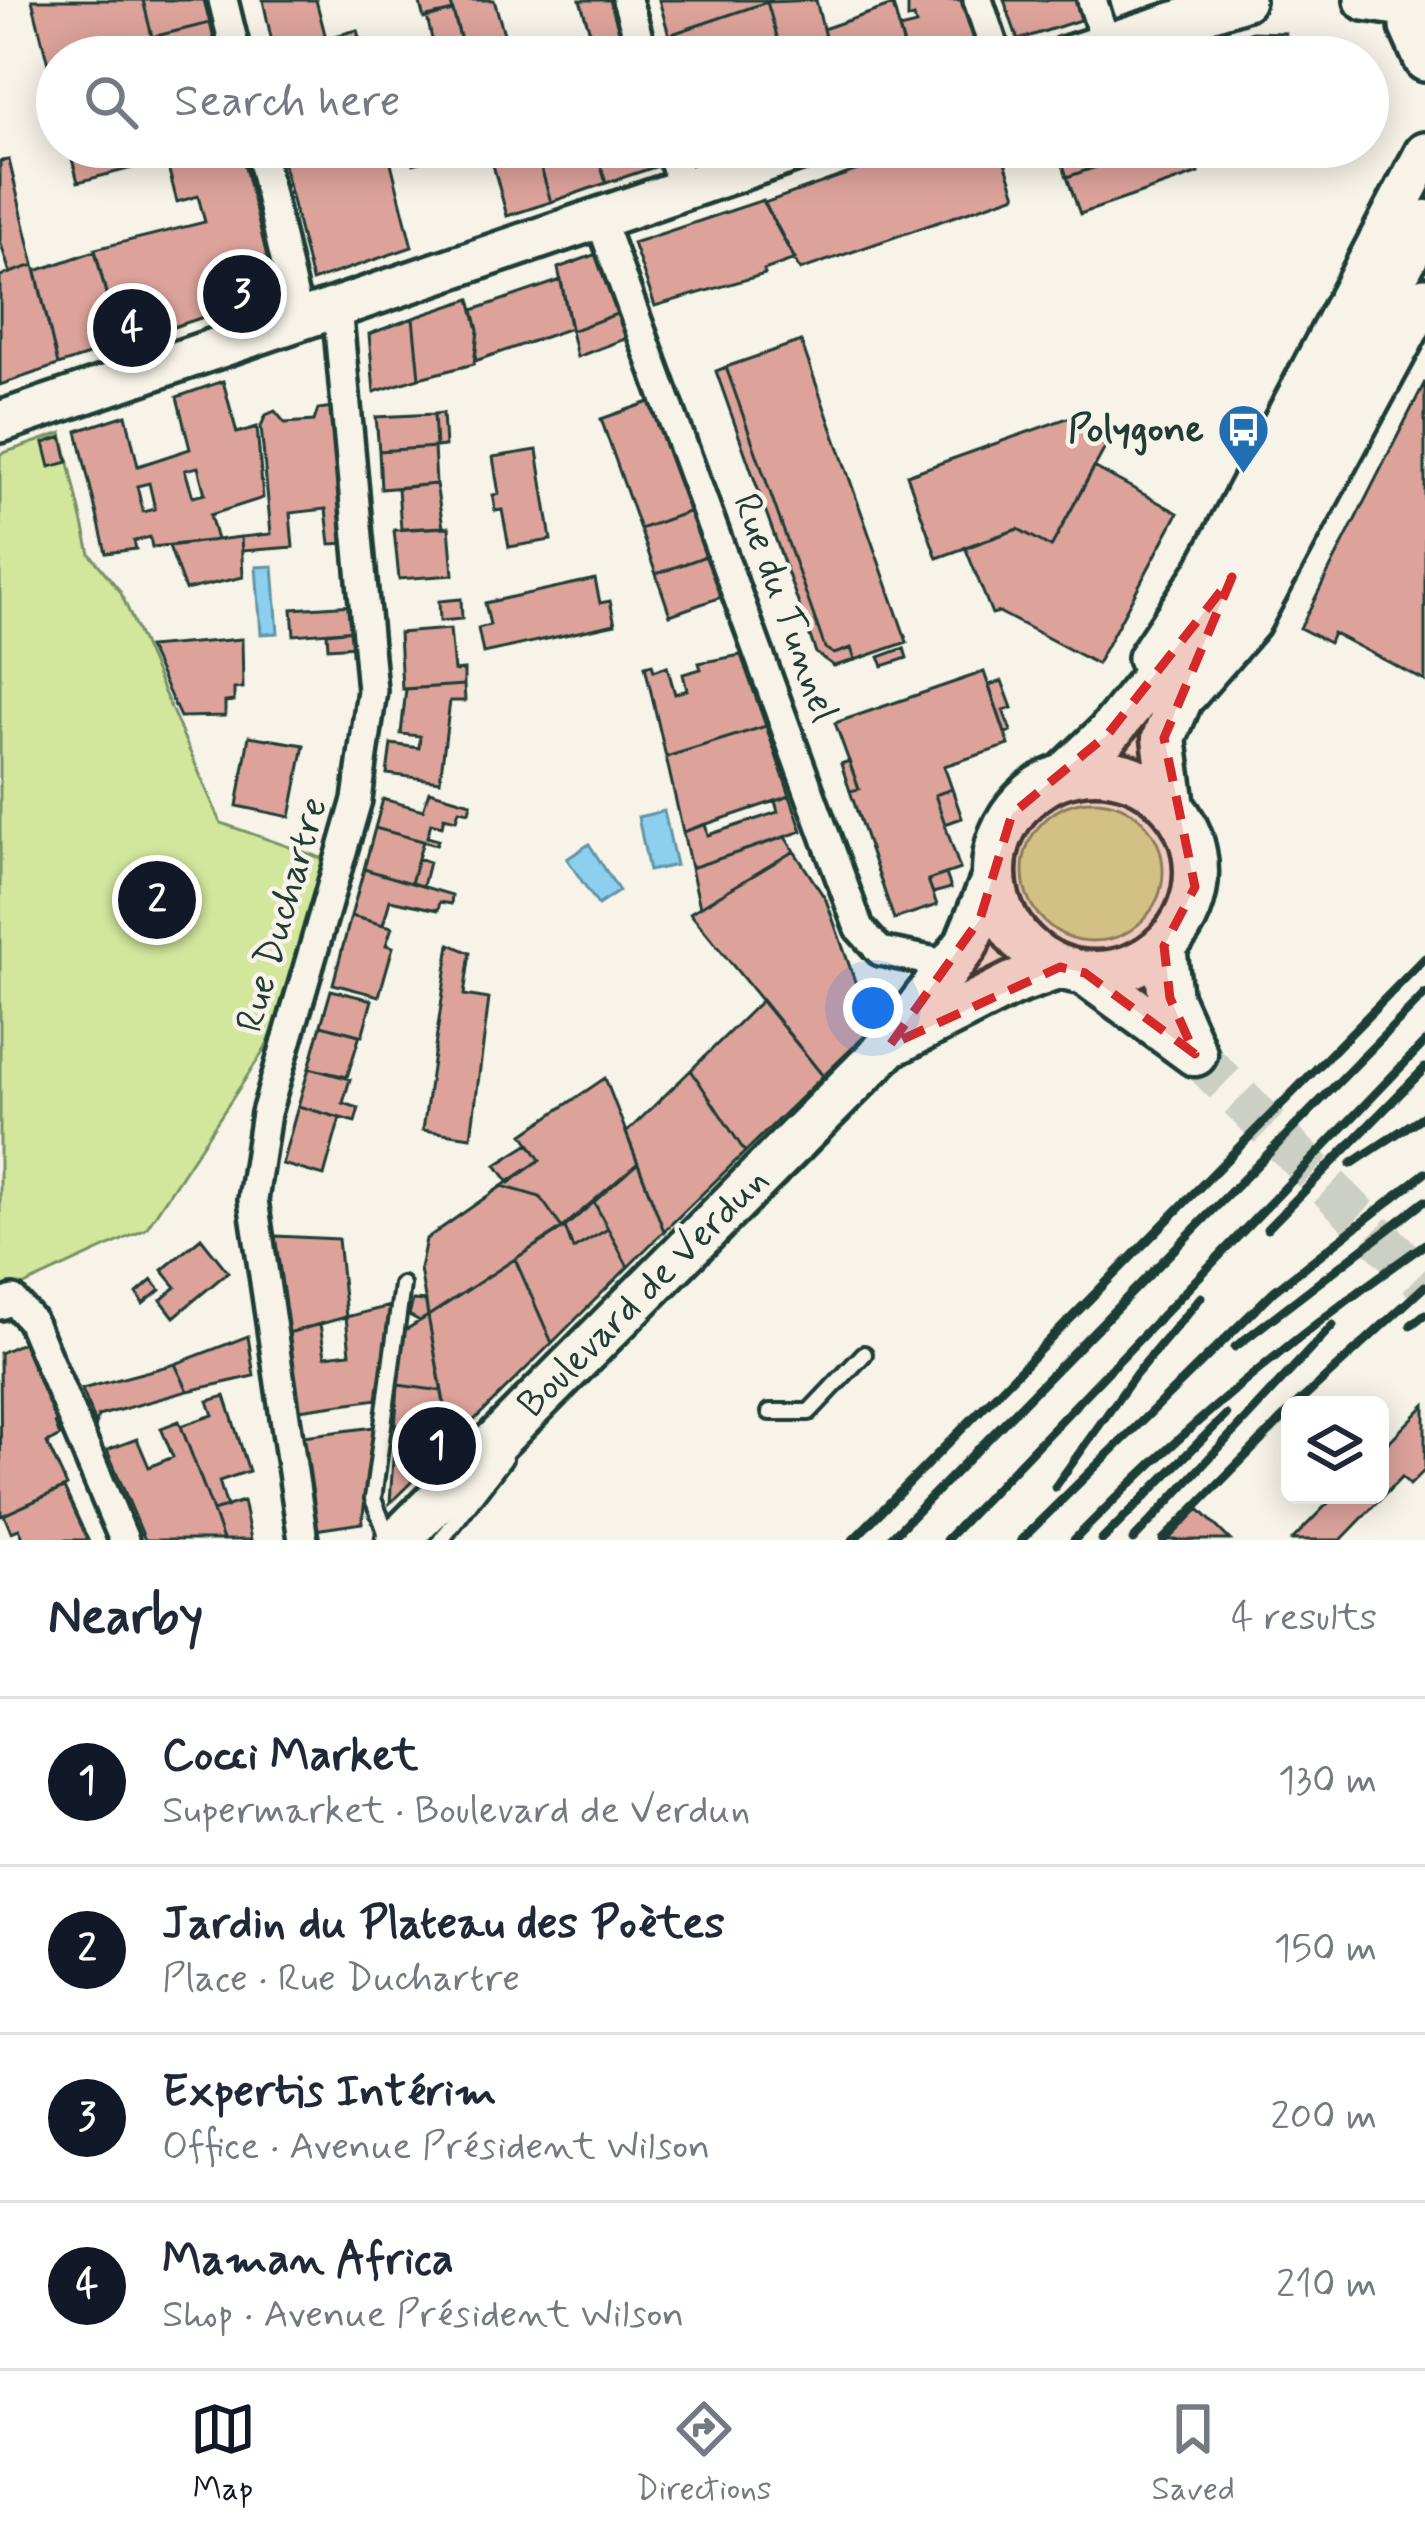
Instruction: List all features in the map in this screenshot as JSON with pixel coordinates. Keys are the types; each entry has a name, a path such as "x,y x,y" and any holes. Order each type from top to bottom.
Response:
{"main road":[{"path":"1128,36 1244,0"},
{"path":"1365,0 1410,3 1410,27 1425,61"},
{"path":"1077,764 1206,572 1425,153"},
{"path":"0,422 746,168"},
{"path":"1072,970 1141,962 1164,946 1184,920 1195,887 1195,856 1173,807 1165,738 1232,577 1425,222"},
{"path":"1177,706 1250,622 1425,298"},
{"path":"1164,946 1170,998 1195,1054 1072,970 1026,946 1003,915 994,877 997,844 1012,814 1035,790 1077,764 1232,577"},
{"path":"1077,764 1135,778 1173,807"},
{"name":"Boulevard de Verdun","path":"393,1540 890,1045 947,973 980,919 994,877"},
{"name":"Boulevard de Verdun","path":"890,1045 938,1026 978,1000 1072,970"}],"street":[{"path":"223,0 232,36"},
{"path":"627,0 638,36"},
{"path":"978,0 990,36"},
{"path":"1092,0 1104,36"},
{"path":"264,168 299,320"},
{"path":"676,168 682,190"},
{"name":"Rue du Tunnel","path":"599,217 859,928 880,952 937,962 947,973"},
{"name":"Rue Duchartre","path":"303,1540 253,1200 266,1113 357,800 372,690 337,307"},
{"path":"0,1305 13,1300 31,1320 124,1540"}],"lane":[{"path":"393,1540 374,1498 402,1285"},
{"path":"770,1412 809,1412 864,1354"},
{"path":"441,1540 561,1377"}],"highlighted area":[{"path":"1232,577 1164,738 1195,887 1164,946 1170,998 1195,1054 1085,973 1060,967 890,1045 980,919 1012,814 1108,734"}],"green space":[{"path":"62,433 90,554 120,591 221,823 324,859 286,1003 265,1049 146,1229 0,1296 0,454"},
{"path":"1093,801 1120,806 1142,822 1158,844 1163,871 1158,898 1142,920 1120,936 1093,941 1066,936 1044,920 1028,898 1023,871 1028,844 1044,822 1066,806"}],"water":[{"path":"273,566 278,633 261,634 256,567"},
{"path":"664,811 676,865 649,871 638,817"},
{"path":"589,844 619,891 598,905 567,859"}],"building":[{"path":"32,0 143,0 152,36 41,36"},
{"path":"143,0 204,0 210,23 152,36"},
{"path":"263,0 316,0 325,36 271,36"},
{"path":"419,0 450,0 453,11 424,19"},
{"path":"450,0 494,0 505,36 459,36"},
{"path":"580,0 612,0 622,34 591,36"},
{"path":"659,0 773,0 669,35"},
{"path":"816,0 825,36 777,36 767,2"},
{"path":"908,0 963,0 975,36 901,36 899,29 916,25 914,17 908,19"},
{"path":"1004,0 1077,0 1083,19 1017,36"},
{"path":"767,2 777,36 669,36"},
{"path":"893,5 901,36 825,36 823,29"},
{"path":"453,11 460,36 431,36 427,17"},
{"path":"210,23 213,36 156,36"},
{"path":"1252,32 1286,36 1240,36"},
{"path":"9,160 34,265 10,273 0,241 0,161"},
{"path":"74,168 133,168 78,182"},
{"path":"168,168 245,168 276,293 119,345 95,249 205,222 198,196 177,202"},
{"path":"284,168 392,168 412,247 312,281"},
{"path":"494,168 541,168 551,202 507,216"},
{"path":"541,168 601,168 606,183 551,202"},
{"path":"601,168 652,168 606,183"},
{"path":"863,168 1007,168 1016,195 800,270 764,203"},
{"path":"1064,168 1093,168 1067,177"},
{"path":"1093,168 1197,168 1199,173 1080,214 1067,177"},
{"path":"763,200 795,259 764,270 765,274 655,306 633,243"},
{"path":"95,251 119,345 58,365 36,271"},
{"path":"602,252 622,312 571,331 558,268"},
{"path":"34,265 58,365 0,385 0,276"},
{"path":"561,280 571,328 475,361 478,330 473,310"},
{"path":"470,299 478,330 474,364 419,378 413,318"},
{"path":"622,312 630,337 577,357 571,331"},
{"path":"413,318 419,378 374,392 369,334"},
{"path":"801,341 907,642 855,660 851,648 834,654 825,648 726,367"},
{"path":"726,367 825,648 834,654 851,648 855,660 834,666 816,653 716,371"},
{"path":"223,381 237,433 257,427 263,498 210,515 217,540 152,547 150,537 134,541 136,549 106,553 77,431 126,415 138,466 190,449 177,397","holes":["198,467 205,494 193,497 185,470","149,483 155,509 143,512 137,486"]},
{"path":"1425,382 1425,681 1333,633 1329,643 1300,628"},
{"path":"652,401 691,511 640,529 601,419"},
{"path":"333,407 349,543 330,544 326,509 290,513 293,547 242,551 241,537 271,534 261,426 266,415 275,411 285,423 314,421 318,409"},
{"path":"1087,411 1089,437 1106,446 1051,547 1018,529 937,558 907,475"},
{"path":"443,413 445,446 436,447 434,414"},
{"path":"434,414 436,447 379,451 376,417"},
{"path":"62,437 68,462 50,467 44,443"},
{"path":"434,447 436,484 381,489 379,451"},
{"path":"537,450 551,540 509,547 502,510 495,511 493,495 499,494 493,457"},
{"path":"1094,467 1178,513 1097,664 999,612 992,614 965,547 1018,529 1051,547"},
{"path":"436,484 443,527 401,529 398,488"},
{"path":"691,511 706,556 656,574 640,529"},
{"path":"449,527 453,575 399,579 394,530"},
{"path":"241,537 243,577 185,590 169,546"},
{"path":"706,556 721,597 670,615 656,574"},
{"path":"595,579 600,603 610,601 615,624 483,653 478,628 490,625 485,603"},
{"path":"461,599 462,619 440,621 439,601"},
{"path":"353,605 355,630 294,635 292,609"},
{"path":"450,629 454,671 464,670 464,685 402,689 399,633"},
{"path":"355,630 356,646 328,648 327,633"},
{"path":"242,639 243,688 234,689 234,701 225,702 225,716 180,717 148,647"},
{"path":"904,648 907,658 883,666 879,657"},
{"path":"741,655 766,726 666,757 645,666 652,664 654,671 667,666 675,694 687,690 683,674 701,669 699,663"},
{"path":"984,672 1009,745 944,766 952,789 935,795 960,869 928,880 937,905 894,919 850,791 859,789 835,723"},
{"path":"1002,681 1012,708 1003,710 1011,731 1005,733 989,685"},
{"path":"464,685 465,701 450,701 440,781 387,774 391,744 419,748 420,736 401,734 406,689"},
{"path":"766,726 790,796 683,832 666,757"},
{"path":"249,736 304,745 290,817 237,806"},
{"path":"849,761 859,789 850,791 841,764"},
{"path":"952,789 962,818 945,824 935,795"},
{"path":"429,791 471,803 469,812 459,810 456,820 444,817 442,826 431,823 427,837 438,840 436,845 375,828 383,799 423,810"},
{"path":"790,796 802,831 691,868 683,832 705,824 708,835 778,812 775,801"},
{"path":"375,828 423,841 411,883 364,869"},
{"path":"785,837 794,851 700,907 691,868"},
{"path":"794,851 826,900 872,1029 823,1076 690,913"},
{"path":"418,858 429,862 423,886 411,883"},
{"path":"364,869 452,895 451,904 440,902 438,910 390,900 383,925 351,916"},
{"path":"946,874 951,888 933,893 928,880"},
{"path":"351,916 392,927 386,945 393,947 379,996 333,984"},
{"path":"450,944 470,953 464,995 489,999 471,1137 423,1130"},
{"path":"331,990 372,1000 362,1036 321,1025"},
{"path":"762,1000 823,1076 745,1152 691,1070"},
{"path":"321,1025 360,1035 347,1077 309,1068"},
{"path":"309,1068 350,1079 343,1103 359,1108 355,1122 298,1106"},
{"path":"691,1070 745,1152 664,1231 626,1133"},
{"path":"605,1078 638,1163 562,1228 540,1197 502,1186 540,1160 523,1134"},
{"path":"298,1106 340,1118 324,1176 282,1164"},
{"path":"529,1144 540,1160 509,1183 496,1165"},
{"path":"638,1163 664,1231 628,1267 594,1202"},
{"path":"502,1186 540,1197 562,1228 428,1316 420,1269 426,1239"},
{"path":"594,1202 608,1229 573,1249 565,1227"},
{"path":"565,1227 573,1249 608,1229 628,1267 552,1343 515,1259"},
{"path":"275,1236 338,1239 346,1317 288,1333"},
{"path":"201,1238 228,1272 174,1317 161,1300 176,1287 162,1270"},
{"path":"515,1259 552,1343 451,1443 428,1316"},
{"path":"152,1280 160,1290 143,1304 137,1293"},
{"path":"413,1300 426,1301 428,1316 420,1321 409,1315"},
{"path":"390,1306 378,1399 299,1410 288,1333 320,1324 325,1356 350,1353 346,1317"},
{"path":"428,1316 442,1391 398,1385 404,1331"},
{"path":"248,1336 254,1376 188,1391 175,1364"},
{"path":"31,1339 68,1417 55,1423 60,1436 47,1443 67,1486 1,1516 0,1353"},
{"path":"175,1364 188,1391 98,1416 96,1425 82,1389"},
{"path":"398,1385 442,1391 451,1443 390,1503"},
{"path":"225,1396 249,1471 219,1481 227,1507 213,1511 181,1426 213,1415 208,1401"},
{"path":"1425,1405 1425,1470 1410,1485 1402,1477 1389,1490 1389,1442"},
{"path":"179,1421 223,1540 145,1540 107,1450 137,1439 149,1467 173,1457 161,1428"},
{"path":"374,1427 362,1523 315,1530 303,1436"},
{"path":"64,1488 88,1540 24,1540 19,1529 11,1532 4,1515"},
{"path":"243,1501 251,1540 223,1540 213,1511"},
{"path":"1327,1504 1376,1504 1341,1540 1292,1540"},
{"path":"1199,1509 1230,1540 1168,1540"}],"tunnel":[{"path":"1195,1054 1425,1283"}],"railway":[{"path":"853,1540 1425,958"},
{"path":"889,1540 1425,994"},
{"path":"946,1540 1425,1042"},
{"path":"1267,1229 1425,1068"},
{"path":"1351,1164 1425,1115"},
{"path":"1021,1540 1274,1291 1425,1173"},
{"path":"1235,1347 1425,1201"},
{"path":"1074,1540 1242,1383 1425,1244"},
{"path":"1306,1396 1425,1286"},
{"path":"1055,1487 1136,1374 1201,1297"},
{"path":"1411,1325 1425,1314"},
{"path":"1133,1540 1333,1325"},
{"path":"1102,1540 1226,1415"},
{"path":"1163,1540 1281,1420"}],"place":[{"name":"Expertis Intérim","path":"242,294"},
{"name":"Maman Africa","path":"132,328"},
{"name":"Polygone","path":"1243,476"},
{"name":"Jardin du Plateau des Poètes","path":"157,900"},
{"name":"Cocci Market","path":"437,1446"}]}
